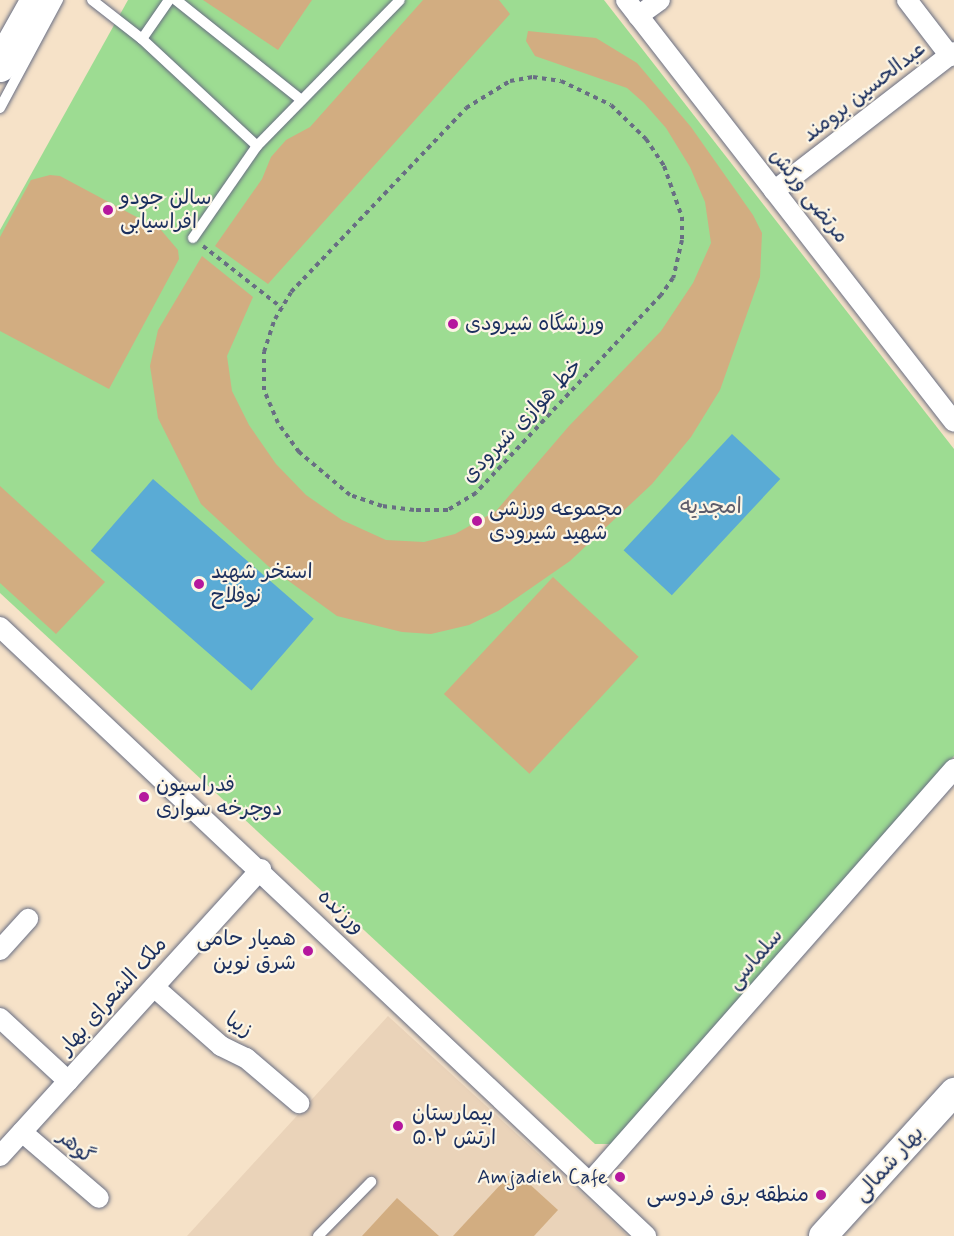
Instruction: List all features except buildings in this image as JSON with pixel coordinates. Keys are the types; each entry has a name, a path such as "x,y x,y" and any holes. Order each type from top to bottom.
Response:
{"main road":[{"path":"0,66 37,0"},
{"name":"بهار شمالی","path":"823,1236 954,1092"}],"street":[{"name":"مرتضی ورکش","path":"626,0 954,422"},
{"path":"638,16 660,0"},
{"path":"907,0 952,54"},
{"name":"عبدالحسین برومند","path":"774,191 952,54"},
{"name":"ورزنده","path":"0,627 261,869 591,1181 646,1236"},
{"name":"سلماسی","path":"591,1181 954,769"},
{"name":"ملک الشعرای بهار","path":"0,1156 261,869"},
{"path":"0,950 28,919"},
{"name":"زیبا","path":"154,987 221,1046 246,1058 299,1103"},
{"path":"0,1018 68,1081"},
{"name":"گوهر","path":"22,1132 99,1198"}],"lane":[{"path":"0,108 58,0"},
{"path":"92,0 141,39 257,146"},
{"path":"141,39 169,0"},
{"path":"176,0 300,99"},
{"path":"194,238 257,146 300,99 400,0"},
{"path":"318,1236 371,1182"}],"path":[{"name":"خط هوازی شیرودی","path":"533,77 561,81 611,105 646,139 676,193 682,240 673,278 661,295 499,471 476,493 448,510 382,506 350,495 299,452 278,423 264,390 264,352 282,308 291,292 466,108 510,81 533,77"},
{"path":"194,238 282,308"}],"shaded area":[{"name":"بیمارستان ۵۰۲ ارتش","path":"388,1016 628,1236 187,1236"}],"green space":[{"name":"مجموعه ورزشی شهید شیرودی","path":"128,0 604,0 954,449 954,756 612,1144 595,1144 0,593 0,230"}],"water":[{"path":"732,434 780,479 672,595 624,550"},
{"name":"استخر شهید نوفلاح","path":"153,479 314,619 251,690 91,551"}],"place":[{"name":"سالن جودو افراسیابی","path":"108,210"},
{"name":"ورزشگاه شیرودی","path":"453,324"},
{"name":"مجموعه ورزشی شهید شیرودی","path":"477,521"},
{"name":"استخر شهید نوفلاح","path":"199,584"},
{"name":"فدراسیون دوچرخه سواری","path":"144,797"},
{"name":"همیار حامی شرق نوین","path":"308,951"},
{"name":"بیمارستان ۵۰۲ ارتش","path":"398,1126"},
{"name":"Amjadieh Cafe","path":"620,1177"},
{"name":"منطقه برق فردوسی","path":"821,1195"}],"district":[{"name":"امجدیه","path":"711,508"}]}
